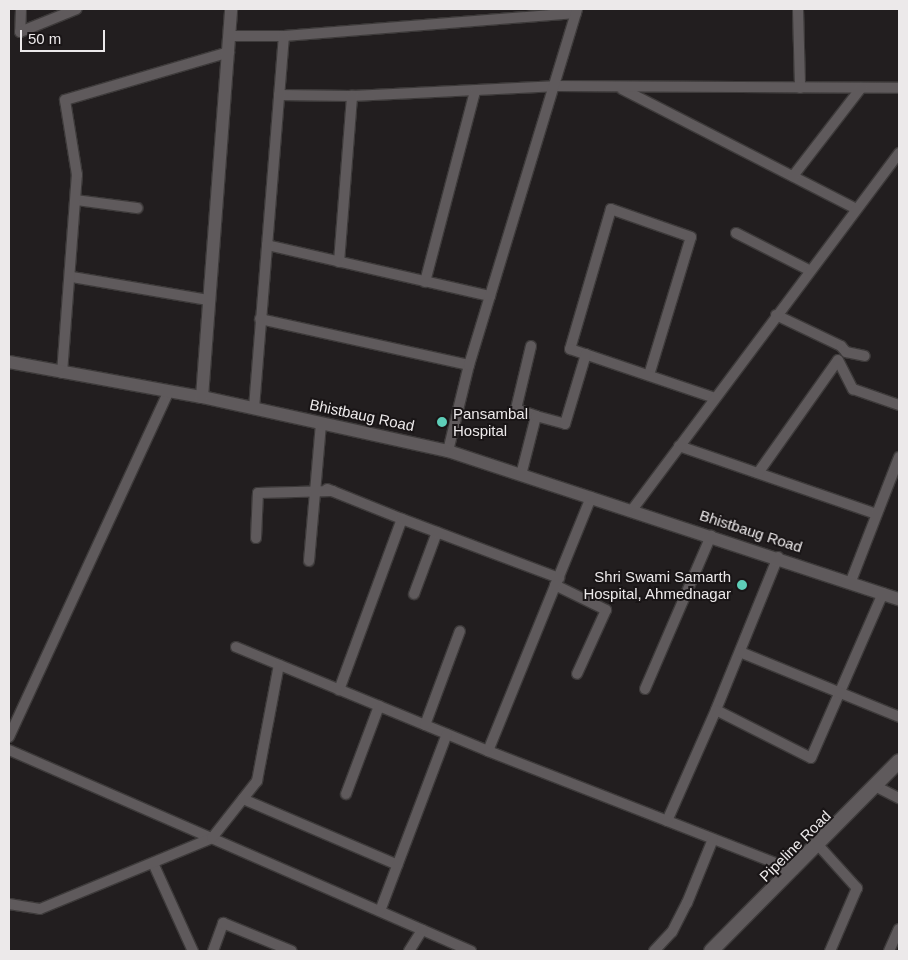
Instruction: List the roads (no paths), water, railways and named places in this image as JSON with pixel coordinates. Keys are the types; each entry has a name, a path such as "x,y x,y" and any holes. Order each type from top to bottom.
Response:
{"main road":[{"name":"Pipeline Road","path":"712,951 819,846 899,761"}],"street":[{"path":"20,9 20,32 76,9"},
{"path":"202,397 208,300 230,52 231,9"},
{"path":"798,9 800,88"},
{"path":"229,36 284,36 576,11 469,365 448,451"},
{"path":"254,408 284,36"},
{"path":"62,373 72,277 78,176 65,100 230,52"},
{"path":"279,95 352,96 554,86 620,88 899,88"},
{"path":"620,88 855,208"},
{"path":"794,176 860,88"},
{"path":"425,282 475,91"},
{"path":"339,262 352,96"},
{"path":"632,510 855,208 899,152"},
{"path":"76,200 138,208"},
{"path":"649,375 691,237 611,209 570,349 715,398"},
{"path":"736,233 809,270"},
{"path":"267,245 490,296"},
{"path":"72,277 208,300"},
{"path":"776,315 841,346 846,352 865,356"},
{"path":"260,320 469,365"},
{"path":"531,346 516,409 565,424 586,354"},
{"path":"758,473 838,360 846,352"},
{"path":"838,360 853,389 899,405"},
{"name":"Bhistbaug Road","path":"9,362 168,393 202,397 448,451 851,580 899,599"},
{"path":"9,737 168,393"},
{"path":"521,474 536,416"},
{"path":"309,561 321,424"},
{"path":"680,446 876,514"},
{"path":"851,580 899,457"},
{"path":"256,538 258,493 315,489 333,491 557,582 606,610 577,674"},
{"path":"488,751 591,498"},
{"path":"339,690 402,519"},
{"path":"414,594 437,532"},
{"path":"645,690 711,536"},
{"path":"667,821 716,710 778,557"},
{"path":"716,710 811,758 883,593"},
{"path":"425,725 460,631"},
{"path":"236,647 488,751 794,870"},
{"path":"740,652 899,717"},
{"path":"9,904 40,909 212,838 257,781 279,665"},
{"path":"346,794 379,706"},
{"path":"380,911 447,734"},
{"path":"9,750 471,951"},
{"path":"875,786 899,798"},
{"path":"243,799 398,865"},
{"path":"654,951 672,932 713,839"},
{"path":"819,846 856,888 830,951"},
{"path":"153,862 193,951"},
{"path":"213,951 223,923 286,950"},
{"path":"889,951 899,929"},
{"path":"409,951 422,930"}],"place":[{"name":"Pansambal Hospital","path":"442,422"},
{"name":"Shri Swami Samarth Hospital, Ahmednagar","path":"742,585"}]}
